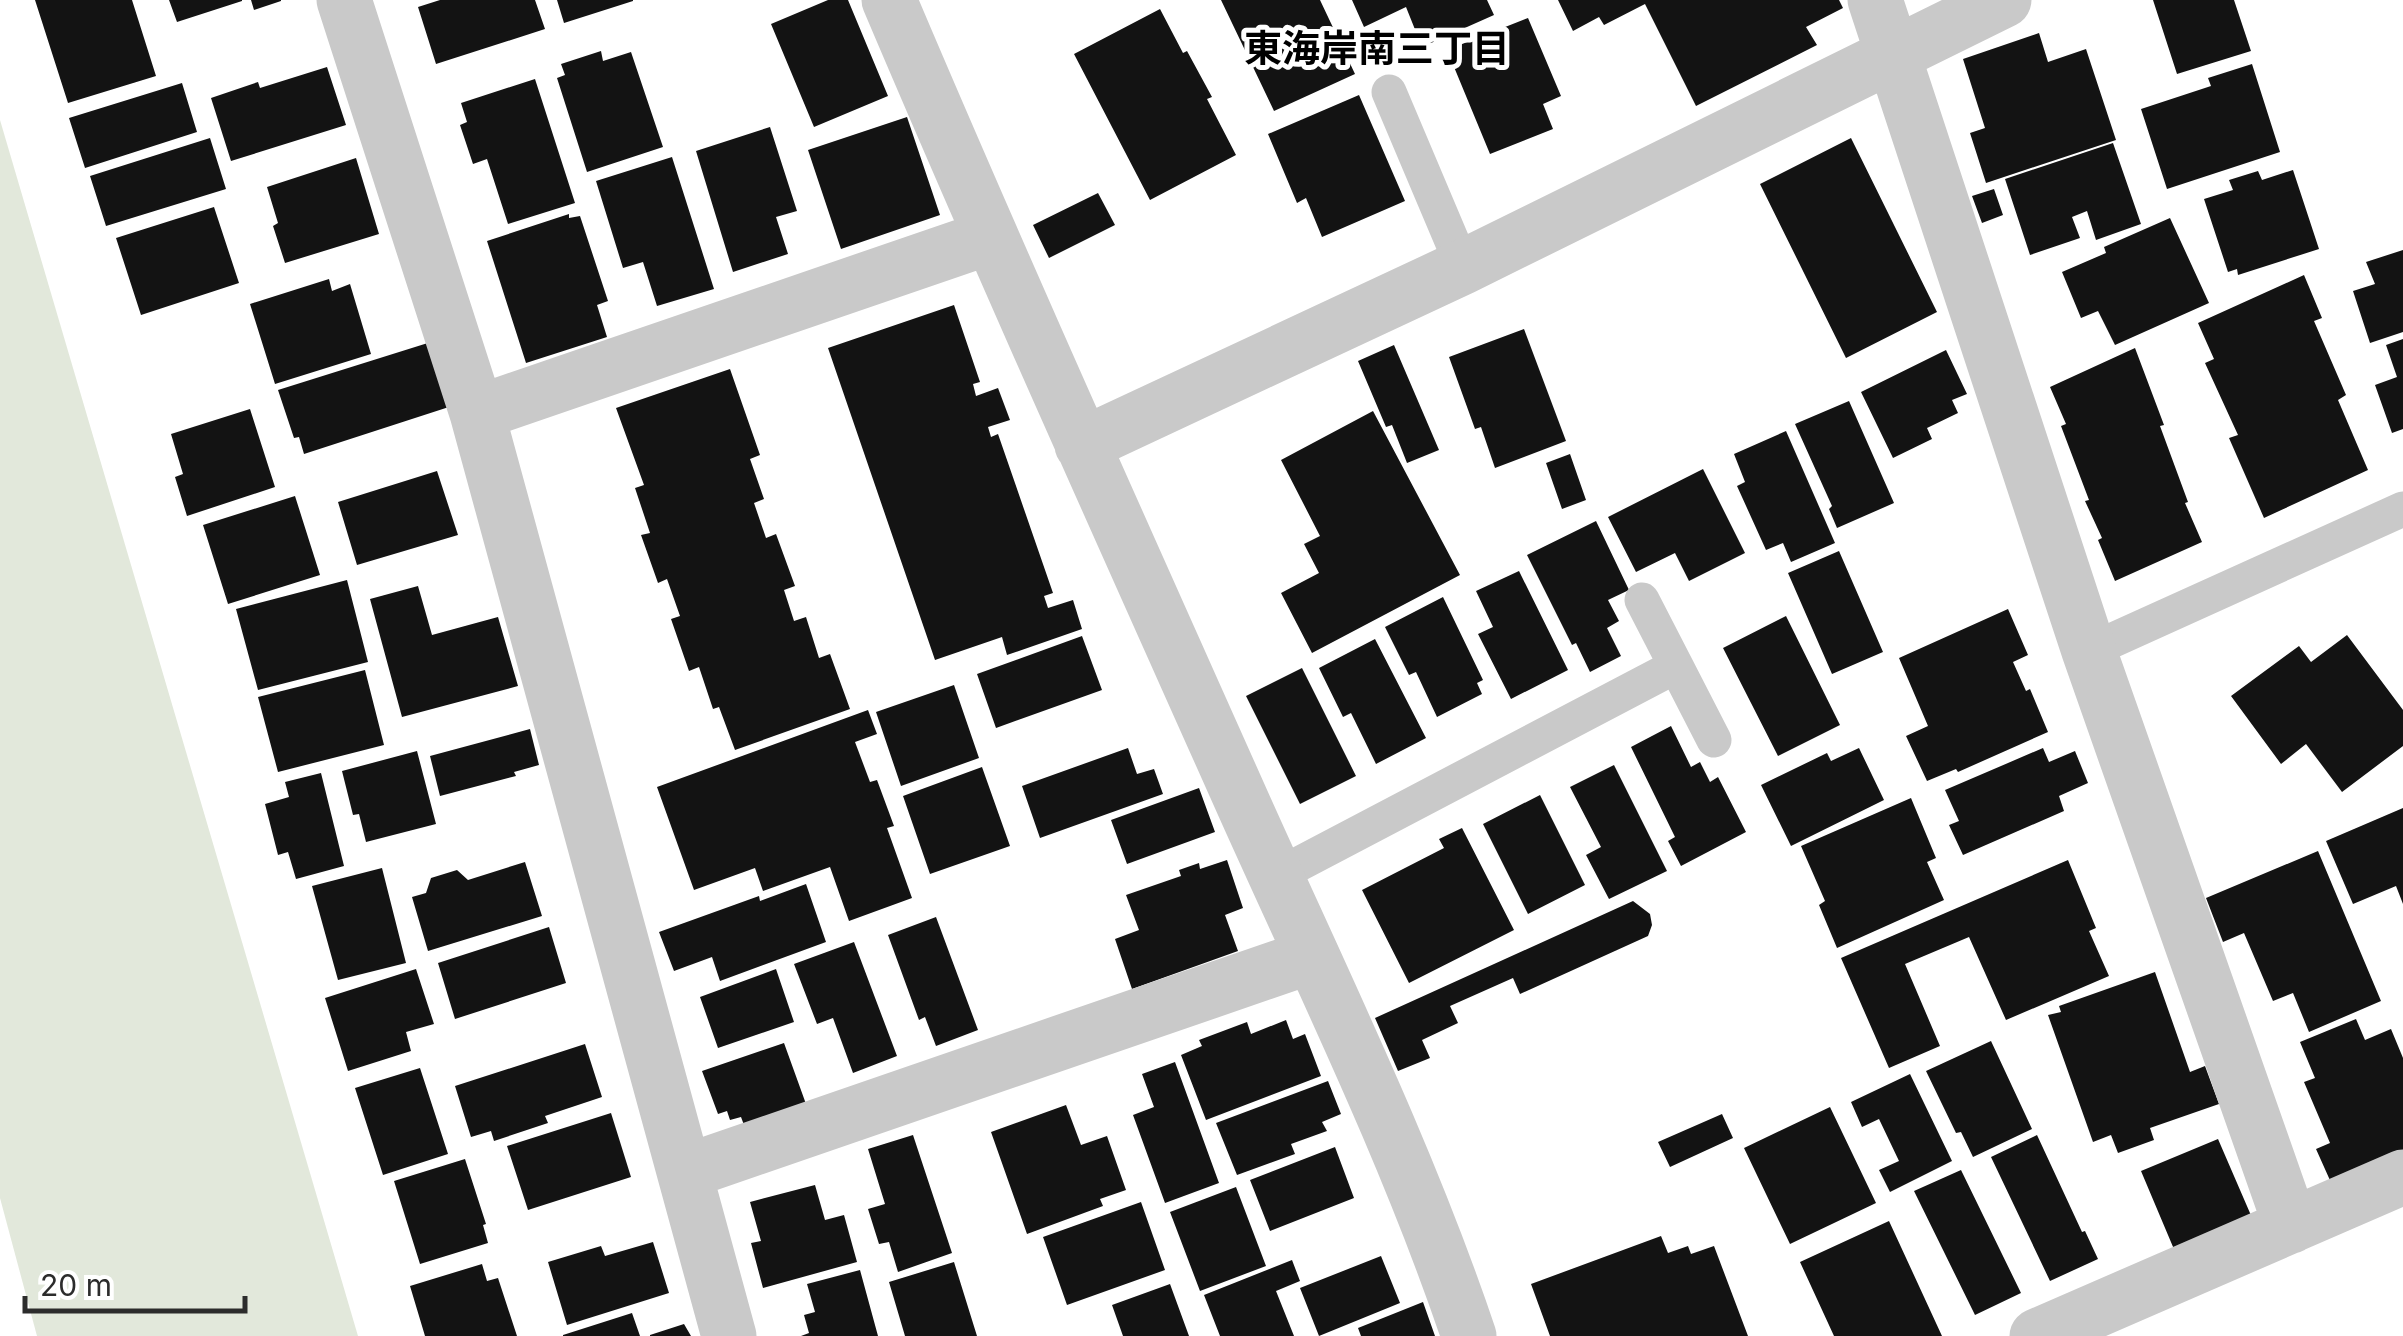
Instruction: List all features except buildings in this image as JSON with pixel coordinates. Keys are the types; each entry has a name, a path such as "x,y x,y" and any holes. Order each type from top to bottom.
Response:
{"street":[{"path":"344,0 477,413 728,1336"},
{"path":"889,0 990,237 1442,1255 1469,1336"},
{"path":"1875,0 2089,652 2292,1226"},
{"path":"1082,445 1463,268 2004,0"},
{"path":"477,413 990,237"},
{"path":"684,1172 1312,956"},
{"path":"2038,1336 2403,1176"}],"lane":[{"path":"1388,92 1463,268"},
{"path":"2089,652 2403,509"},
{"path":"1642,600 1714,740"},
{"path":"1276,876 1676,666"}],"shaded area":[{"path":"0,120 358,1336 37,1336 0,1198"}],"district":[{"name":"東海岸南三丁目","path":"1377,49"}]}
